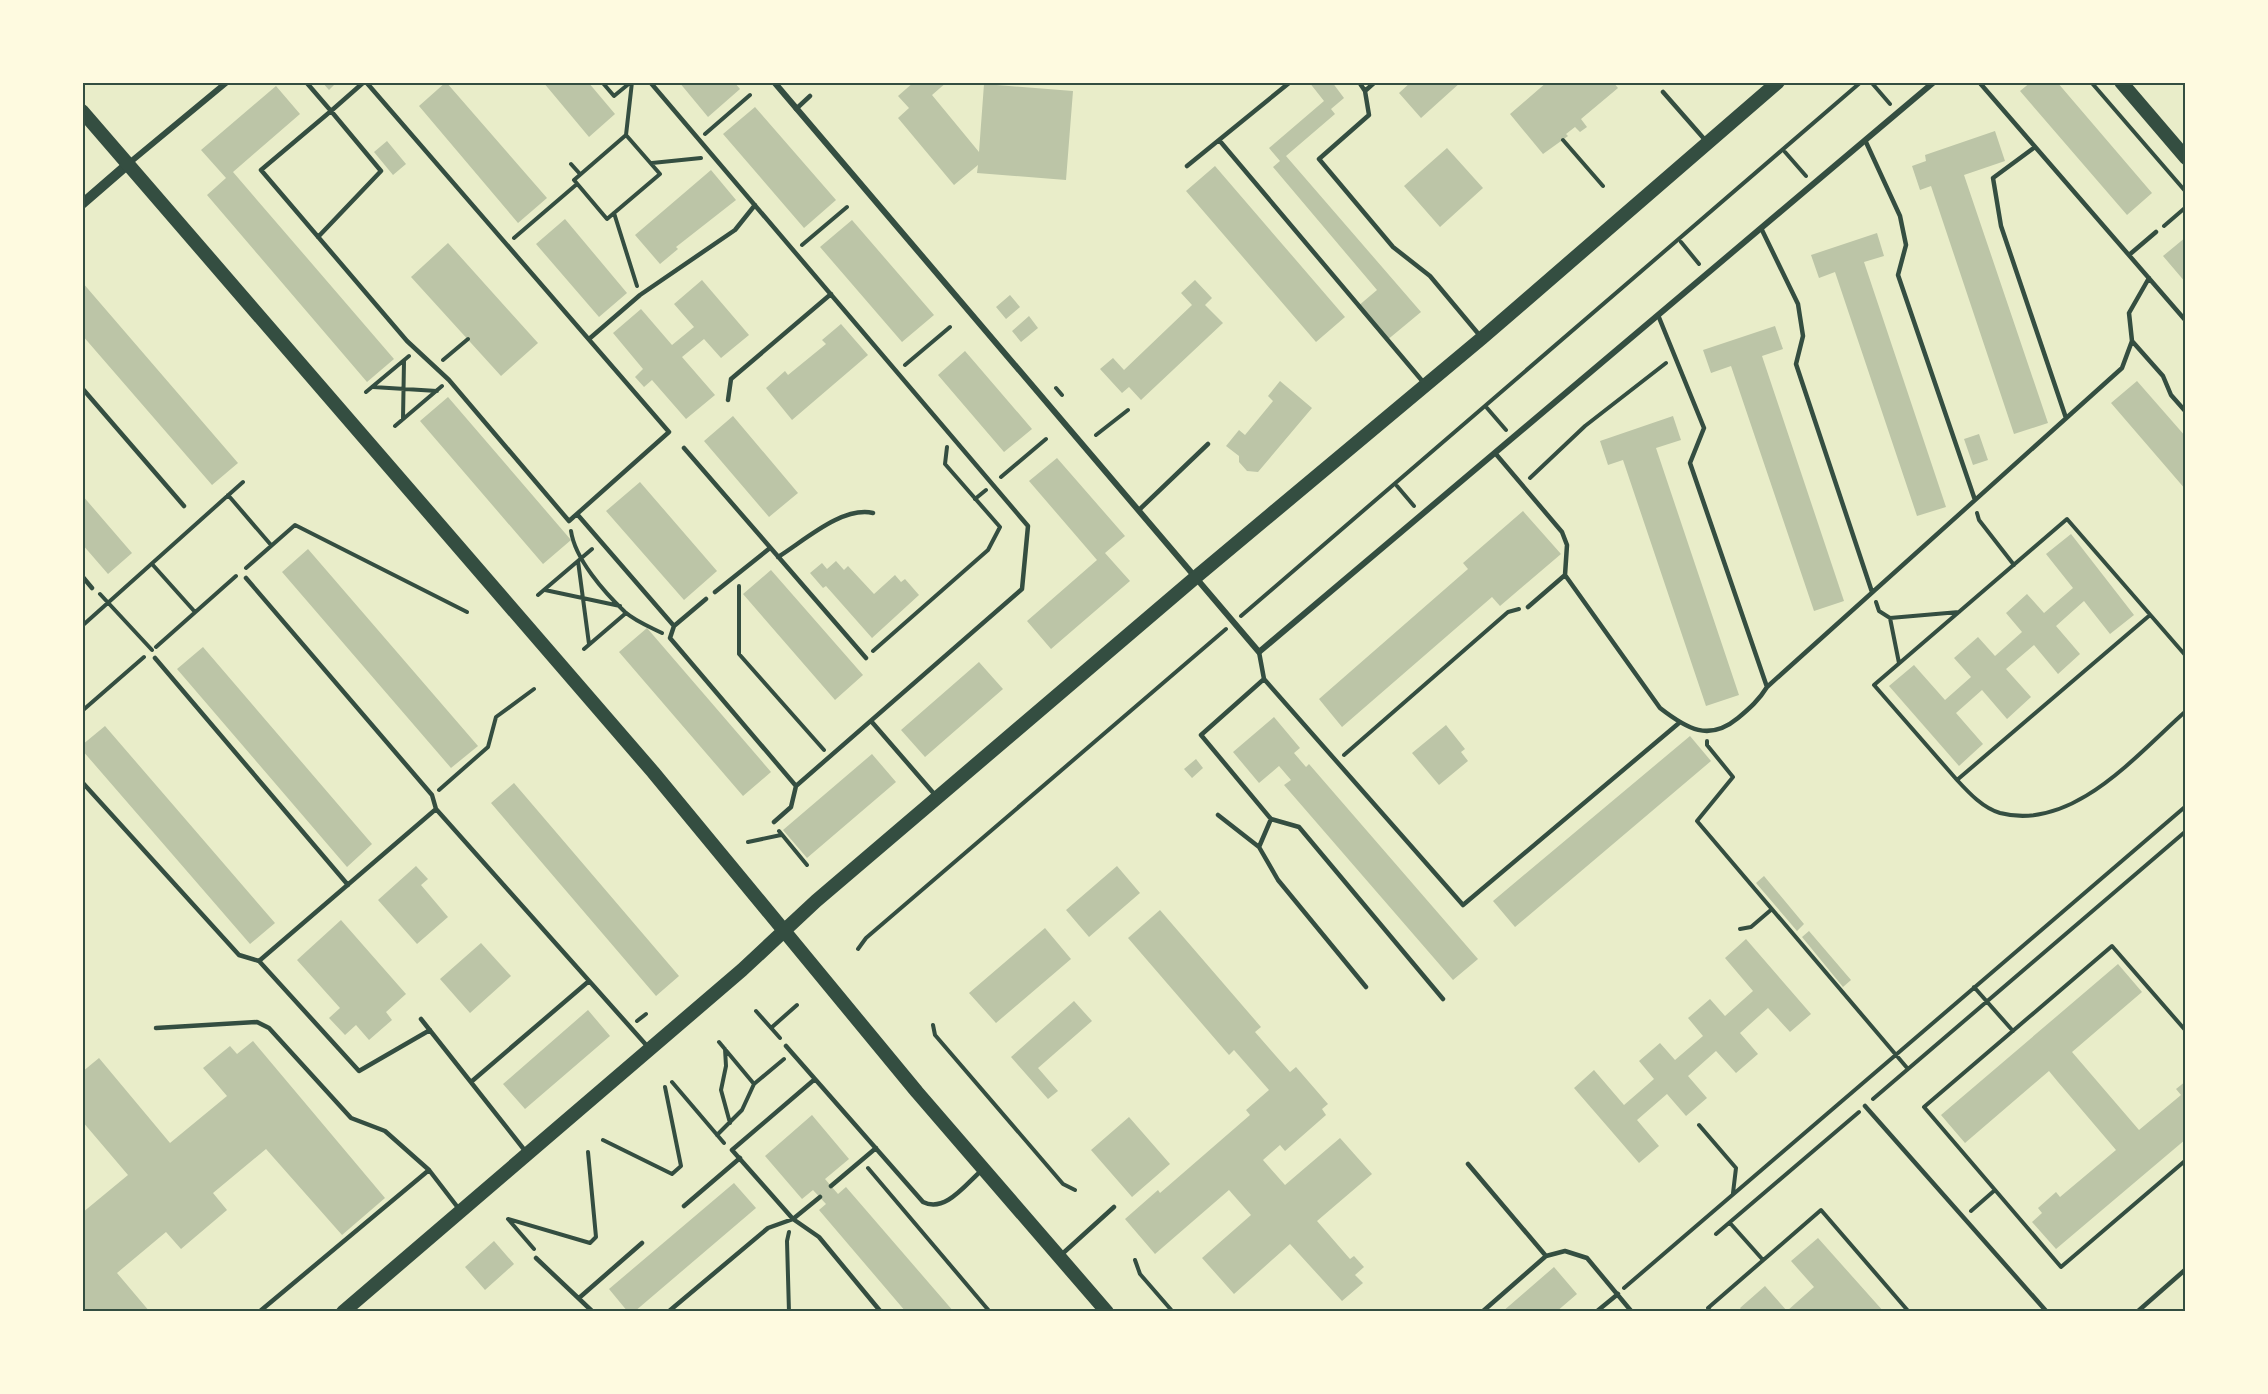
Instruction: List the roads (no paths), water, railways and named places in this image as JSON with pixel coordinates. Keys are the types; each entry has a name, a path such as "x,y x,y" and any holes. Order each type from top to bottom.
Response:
{"main road":[{"path":"343,1311 650,1049 938,797 1482,338 1778,82"},
{"path":"2121,82 2186,158"},
{"path":"82,111 653,772 983,1170 1107,1311"}],"street":[{"path":"82,204 227,82"},
{"path":"774,82 1259,652 1934,82"}],"lane":[{"path":"306,82 381,171 318,237"},
{"path":"365,82 669,432 569,521 449,381 416,350 261,170 330,111 365,82"},
{"path":"650,82 1028,526 1022,589 796,786 791,807 774,822"},
{"path":"1359,82 1365,91 1369,115 1319,159 1393,247 1430,276 1482,338"},
{"path":"1365,91 1375,82"},
{"path":"1979,82 2186,321"},
{"path":"1187,166 1289,83"},
{"path":"1664,92 1708,143"},
{"path":"796,109 810,96"},
{"path":"1219,140 1426,385"},
{"path":"1866,140 1900,216 1906,245 1898,274 1975,500"},
{"path":"2035,147 1993,178 2001,226 2066,418"},
{"path":"589,339 640,295 735,230 755,205"},
{"path":"1761,228 1798,304 1803,336 1796,364 1872,592"},
{"path":"2129,255 2156,232"},
{"path":"1495,453 1562,532 1567,544 1565,575 1660,708 1679,723 1706,732 1726,728 1758,702 1767,687 2122,368 2132,341 2129,313 2149,279"},
{"path":"728,400 730,379 831,294"},
{"path":"1658,315 1704,428 1690,463 1767,687"},
{"path":"2132,341 2163,376 2171,395 2186,412"},
{"path":"82,388 184,506"},
{"path":"1138,510 1208,444"},
{"path":"684,448 866,658"},
{"path":"778,557 860,510 873,513"},
{"path":"577,514 674,626"},
{"path":"715,592 770,548"},
{"path":"1528,607 1565,575"},
{"path":"82,576 92,588"},
{"path":"246,578 432,795 436,808 650,1049"},
{"path":"706,599 674,626 670,638 796,786"},
{"path":"1259,652 1264,679 1463,905 1679,723"},
{"path":"155,658 348,885"},
{"path":"1264,679 1201,735 1271,819 1299,827 1443,999"},
{"path":"871,721 938,797"},
{"path":"82,782 239,955 259,961 359,1071 430,1030"},
{"path":"259,961 436,808"},
{"path":"1218,815 1259,847 1278,880 1365,987"},
{"path":"1259,847 1271,819"},
{"path":"471,1082 589,981"},
{"path":"421,1019 527,1154"},
{"path":"156,1028 257,1022 269,1028 351,1118 385,1131 429,1170 461,1211"},
{"path":"786,1046 923,1202 930,1206 946,1202 983,1170"},
{"path":"815,1079 732,1150 794,1219 819,1237 881,1311"},
{"path":"1865,1106 2046,1311"},
{"path":"831,1186 876,1148"},
{"path":"684,1206 740,1158"},
{"path":"1468,1164 1546,1256"},
{"path":"259,1311 429,1170"},
{"path":"669,1311 768,1228 794,1219 819,1197"},
{"path":"1059,1257 1114,1207"},
{"path":"579,1298 642,1243"},
{"path":"1482,1311 1546,1256 1565,1251 1587,1258 1632,1311"},
{"path":"537,1258 593,1311"},
{"path":"2137,1311 2186,1269"},
{"path":"1596,1311 1618,1293"}]}
